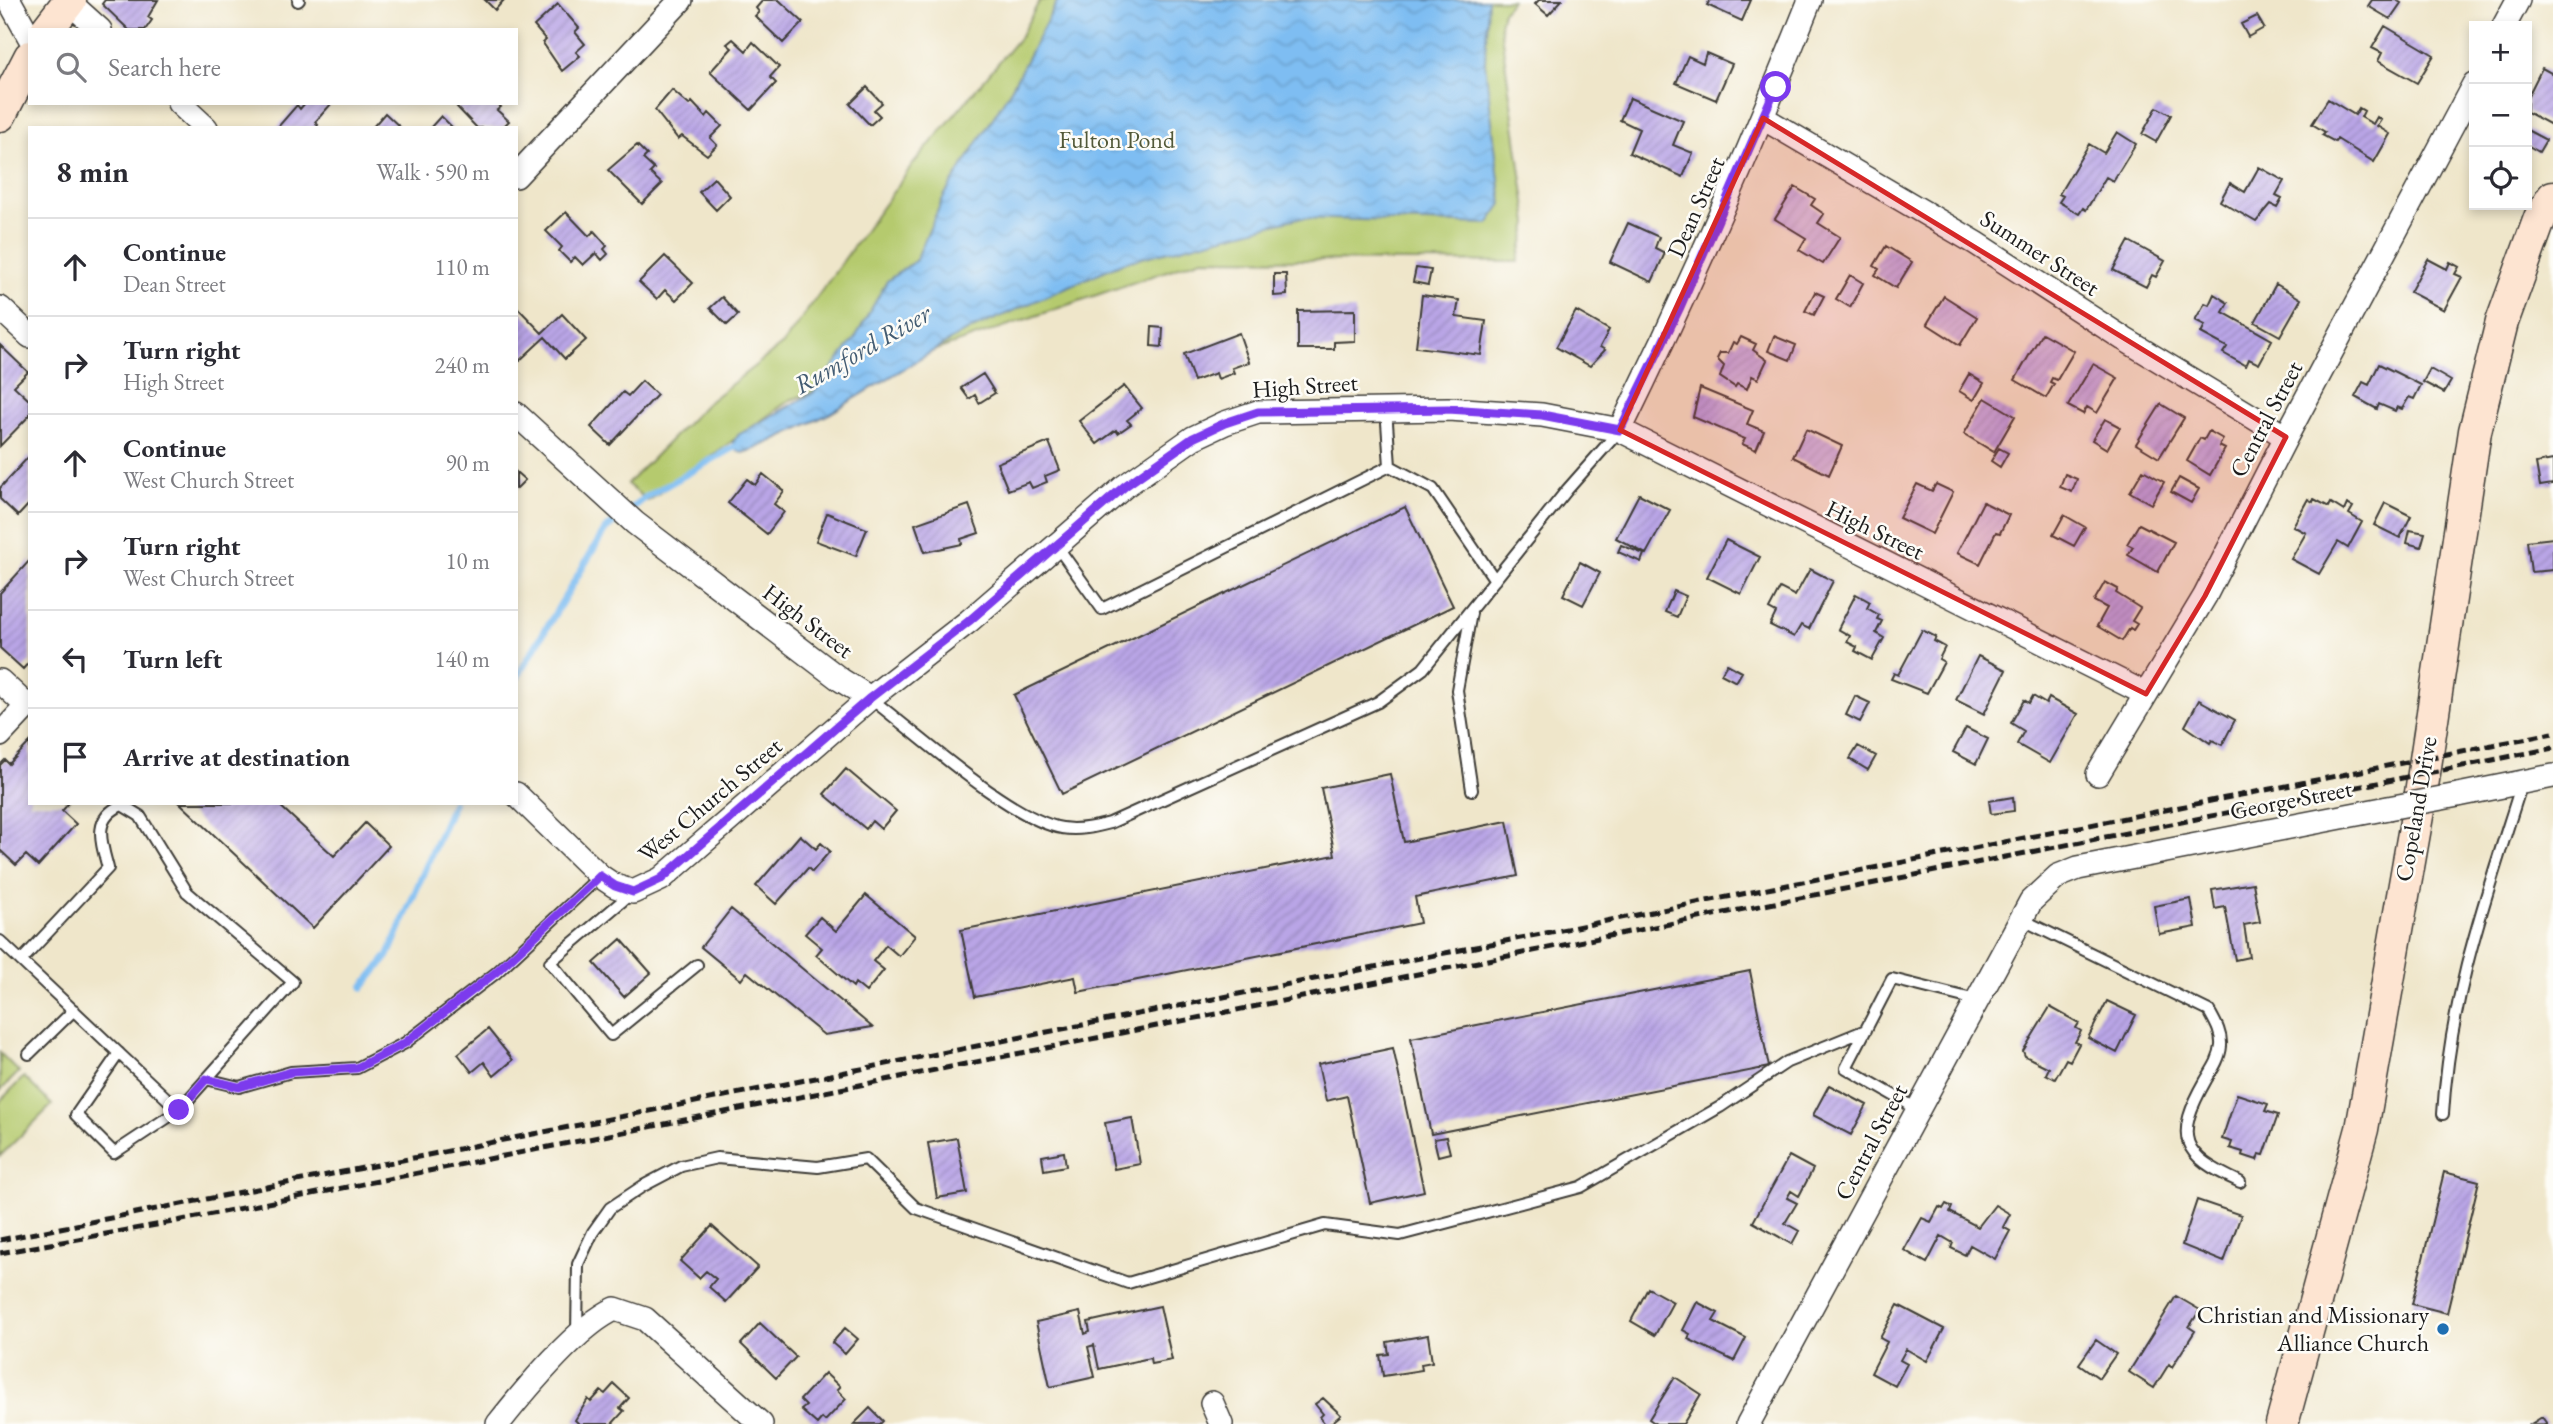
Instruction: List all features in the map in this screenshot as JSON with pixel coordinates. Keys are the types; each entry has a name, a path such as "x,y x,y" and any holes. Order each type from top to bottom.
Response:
{"main road":[{"path":"49,28 69,1"},
{"path":"0,88 28,57"},
{"path":"0,115 28,59"},
{"name":"Copeland Drive","path":"2282,1424 2362,1129 2423,780 2475,431 2502,322 2540,218 2553,197"}],"street":[{"path":"9,0 28,34"},
{"path":"518,174 681,0"},
{"name":"Dean Street","path":"1620,430 1680,307 1763,118 1810,0"},
{"path":"2507,21 2518,0"},
{"path":"69,1 98,28"},
{"name":"Central Street","path":"2098,774 2205,596 2286,437 2469,93"},
{"path":"181,105 204,126"},
{"name":"Summer Street","path":"1763,118 1976,243 2124,339 2286,437"},
{"path":"0,308 28,334"},
{"name":"High Street","path":"518,416 635,523 841,680 870,698 969,621 1056,545 1169,453 1225,423 1258,412 1386,408 1542,415 1620,430 2146,694"},
{"path":"0,681 28,705 0,734"},
{"name":"West Church Street","path":"518,796 600,876 615,886 633,892 661,879 870,698"},
{"name":"George Street","path":"2043,887 2078,868 2553,776"},
{"name":"Central Street","path":"1748,1424 1976,1000 2021,919 2043,887"},
{"path":"499,1424 577,1337 602,1315 614,1310 645,1319 761,1424"}],"lane":[{"path":"1386,408 1390,466"},
{"path":"870,698 1019,813 1061,828 1085,829 1110,823 1378,702 1423,669 1567,490 1620,430"},
{"path":"1390,466 1433,489 1495,580"},
{"path":"1056,545 1102,609 1390,466"},
{"path":"1472,610 1457,690 1472,790"},
{"path":"2443,1114 2446,1069 2465,963 2522,783"},
{"path":"21,961 108,868 100,838 100,824 109,810 122,805 140,816 187,892 293,982 179,1110 114,1153 76,1115 119,1053"},
{"path":"206,1079 239,1087 291,1072 357,1068 405,1043 496,972 600,876"},
{"path":"633,892 550,962 611,1035 697,965"},
{"path":"2021,919 2209,1012 2218,1027 2221,1045 2218,1059 2188,1112 2186,1135 2192,1153 2211,1169 2240,1182"},
{"path":"0,941 179,1110"},
{"path":"1919,1110 1846,1068 1892,979 1976,1000"},
{"path":"29,1054 74,1010"},
{"path":"577,1337 579,1264 593,1232 610,1209 681,1166 717,1158 818,1167 866,1159 916,1208 1128,1283 1325,1225 1399,1235 1581,1187 1720,1107 1787,1062 1866,1030"}],"highlighted area":[{"path":"1763,118 2286,437 2205,596 2146,694 1620,430"}],"green space":[{"name":"Fulton Pond","path":"1040,0 1512,0 1503,12 1500,25 1528,223 1518,262 1202,259 790,400 648,501 627,484 706,404 783,344 914,163 1020,37"},
{"path":"0,1053 19,1072 0,1091"},
{"path":"24,1077 52,1105 0,1156 0,1101"}],"water":[{"name":"Fulton Pond","path":"1058,0 1488,0 1485,63 1502,204 1488,224 1298,218 1122,263 963,333 829,414 755,449 742,453 734,449 733,442 738,435 814,392 855,338 887,281 916,260 944,196 1011,89"}],"building":[{"path":"105,0 158,0 148,17 152,20 146,28 127,28 102,4"},
{"path":"485,0 504,0 495,10"},
{"path":"763,0 779,0 803,22 783,43 755,16 759,12 756,8"},
{"path":"1539,0 1562,0 1548,15 1535,4"},
{"path":"1710,0 1751,0 1742,21 1707,5"},
{"path":"2372,0 2396,0 2401,3 2390,19 2368,6"},
{"path":"558,4 579,28 575,32 585,44 576,52 580,56 562,71 543,43 546,40 534,26"},
{"path":"2257,16 2264,28 2248,37 2241,24"},
{"path":"2385,26 2434,55 2417,83 2378,61 2382,53 2372,48"},
{"path":"733,39 746,51 753,42 779,67 770,77 776,83 751,110 710,72 732,48 727,44"},
{"path":"1706,53 1732,64 1716,100 1676,83 1688,56 1703,63"},
{"path":"2542,68 2553,74 2553,126 2532,115 2532,88"},
{"path":"867,87 882,103 874,110 880,116 870,125 850,104"},
{"path":"672,90 689,105 692,102 706,117 709,113 722,126 710,138 717,145 707,155 682,136 678,139 655,110"},
{"path":"1630,98 1683,121 1673,145 1693,153 1683,177 1629,153 1639,129 1620,120"},
{"path":"2328,99 2355,115 2359,108 2364,111 2361,117 2373,124 2377,117 2381,120 2377,126 2390,134 2374,162 2337,139 2335,142 2322,135 2325,132 2312,124"},
{"path":"297,105 300,109 303,105 330,105 315,122 317,126 279,126"},
{"path":"499,105 501,107 497,110 509,121 504,126 475,126 457,107"},
{"path":"2157,107 2171,115 2156,142 2142,134"},
{"path":"385,113 399,126 374,126"},
{"path":"441,116 451,126 432,126"},
{"path":"2117,132 2136,144 2113,181 2106,177 2086,210 2083,208 2079,214 2059,202 2063,196 2059,194 2089,144 2104,153"},
{"path":"2532,133 2546,140 2539,152 2532,148"},
{"path":"637,145 647,155 643,159 654,169 650,173 662,184 642,204 608,170"},
{"path":"2259,167 2284,181 2276,195 2282,198 2277,207 2271,204 2256,222 2220,201 2230,183 2245,192"},
{"path":"714,178 730,196 716,210 699,192"},
{"path":"1795,187 1815,199 1811,205 1824,214 1818,223 1840,237 1823,264 1799,250 1806,238 1775,219"},
{"path":"566,212 589,236 594,231 607,246 604,249 608,254 602,260 596,253 583,265 575,257 570,262 559,251 562,247 546,231"},
{"path":"1628,223 1659,237 1655,248 1665,253 1652,282 1610,262"},
{"path":"2129,241 2165,261 2156,277 2152,275 2146,287 2113,270"},
{"path":"1886,246 1912,262 1896,288 1875,275 1879,269 1874,266"},
{"path":"665,256 693,283 676,300 665,290 657,299 639,282"},
{"path":"2428,259 2447,269 2450,262 2459,267 2455,274 2462,277 2444,310 2410,292"},
{"path":"1416,268 1431,270 1428,285 1413,282"},
{"path":"1274,274 1286,274 1287,295 1274,296"},
{"path":"1850,275 1863,283 1850,307 1836,299"},
{"path":"2276,284 2301,299 2280,336 2255,322"},
{"path":"1815,292 1824,296 1814,315 1805,311"},
{"path":"2214,294 2228,303 2223,312 2272,340 2259,364 2249,359 2246,366 2223,353 2227,347 2201,333 2205,325 2195,320 2205,303 2209,305"},
{"path":"1422,295 1459,300 1456,317 1486,321 1481,355 1416,347"},
{"path":"1944,296 1977,317 1960,345 1927,324"},
{"path":"722,297 738,315 727,325 710,308"},
{"path":"518,308 542,333 562,314 586,340 565,359 545,337 518,362"},
{"path":"1355,310 1355,341 1334,342 1334,349 1298,349 1298,311"},
{"path":"1576,311 1609,330 1600,347 1605,350 1590,366 1556,347"},
{"path":"1152,327 1163,328 1162,347 1151,346"},
{"path":"1239,333 1249,362 1232,368 1234,373 1218,379 1216,373 1194,381 1184,354"},
{"path":"2042,333 2074,351 2057,380 2052,378 2050,382 2054,384 2046,398 2015,380"},
{"path":"1774,336 1796,345 1790,360 1768,351"},
{"path":"1741,337 1756,344 1753,350 1767,360 1758,379 1752,376 1747,389 1737,384 1735,387 1720,377 1724,366 1717,359 1720,353 1728,353 1733,342 1737,344"},
{"path":"0,345 28,372 14,386 28,399 28,417 0,446"},
{"path":"2093,364 2118,378 2097,413 2087,407 2083,414 2068,406"},
{"path":"2379,364 2421,385 2414,399 2409,397 2402,409 2397,407 2395,411 2379,404 2377,409 2355,397 2363,382 2369,385"},
{"path":"2430,369 2451,381 2444,393 2423,382"},
{"path":"983,374 995,393 979,403 975,395 969,399 961,388"},
{"path":"1969,374 1984,383 1974,400 1959,391"},
{"path":"642,381 657,395 610,445 591,427 623,392 628,396"},
{"path":"1124,386 1142,408 1127,420 1131,424 1118,433 1116,430 1097,444 1079,421"},
{"path":"1700,388 1753,410 1747,424 1764,431 1756,450 1742,444 1745,439 1693,417"},
{"path":"1985,398 2015,416 1994,452 1964,434"},
{"path":"2161,404 2184,418 2159,458 2136,444"},
{"path":"2105,419 2120,427 2107,449 2092,440"},
{"path":"1806,429 1842,446 1829,475 1793,457"},
{"path":"2209,431 2223,439 2219,446 2225,449 2210,475 2187,461 2200,438 2204,440"},
{"path":"1049,442 1060,470 1045,476 1047,482 1032,488 1029,482 1008,490 997,463"},
{"path":"1999,448 2008,453 2000,467 1991,461"},
{"path":"28,457 28,505 18,516 0,499 0,488"},
{"path":"2553,460 2553,484 2540,486 2536,463"},
{"path":"2143,470 2164,482 2151,504 2130,492"},
{"path":"518,474 525,480 518,487"},
{"path":"763,474 784,491 774,504 784,512 767,534 728,503 747,479 755,485"},
{"path":"2065,474 2077,479 2072,492 2060,487"},
{"path":"2179,478 2199,489 2191,503 2171,492"},
{"path":"1917,484 1932,491 1936,484 1953,492 1932,534 1899,518"},
{"path":"1639,494 1670,510 1646,554 1616,538"},
{"path":"2308,499 2313,502 2314,499 2329,507 2331,503 2344,511 2347,504 2353,507 2349,514 2362,522 2348,548 2338,542 2319,574 2291,559 2306,533 2293,526"},
{"path":"1983,502 2009,515 2000,533 1996,532 1980,564 1957,553"},
{"path":"2385,503 2411,516 2400,538 2374,525"},
{"path":"969,505 979,533 961,539 962,544 925,552 915,524"},
{"path":"1405,507 1453,606 1062,794 1014,695"},
{"path":"827,513 867,529 856,556 816,541"},
{"path":"2064,515 2085,527 2074,546 2053,535"},
{"path":"2139,524 2174,542 2158,572 2128,555 2133,547 2127,544"},
{"path":"2410,530 2425,533 2421,547 2407,543"},
{"path":"2553,538 2553,570 2531,572 2527,541"},
{"path":"1726,540 1760,557 1741,594 1707,577"},
{"path":"1621,545 1644,554 1641,562 1618,552"},
{"path":"28,562 28,663 23,669 0,648 0,593"},
{"path":"1580,562 1600,573 1583,605 1563,595"},
{"path":"1810,569 1833,581 1809,629 1801,625 1794,637 1770,625 1776,613 1769,609 1780,588 1795,596"},
{"path":"2105,582 2118,589 2116,593 2140,608 2132,621 2137,624 2133,630 2130,628 2122,641 2097,626 2107,608 2094,601"},
{"path":"1674,591 1686,596 1677,617 1665,612"},
{"path":"1856,594 1870,602 1867,608 1879,615 1877,619 1882,621 1876,633 1884,638 1872,660 1855,651 1857,647 1847,642 1850,636 1838,629"},
{"path":"1922,630 1936,637 1934,641 1945,647 1939,659 1944,662 1927,693 1891,679 1894,673 1898,675"},
{"path":"1978,656 2006,670 1984,714 1956,700"},
{"path":"1727,664 1742,672 1736,682 1721,674"},
{"path":"1855,696 1870,703 1860,722 1846,715"},
{"path":"2033,696 2046,704 2049,698 2078,714 2050,763 2017,744 2024,731 2011,723 2024,700 2029,703"},
{"path":"2199,700 2235,720 2222,745 2212,740 2210,743 2185,726"},
{"path":"1966,728 1988,739 1976,764 1953,752"},
{"path":"28,744 28,805 67,805 62,811 76,824 38,866 26,855 16,865 0,850 0,765 5,760 9,764"},
{"path":"1858,746 1876,756 1868,770 1850,759"},
{"path":"846,769 896,811 881,829 872,821 866,829 824,794"},
{"path":"1390,774 1404,842 1507,821 1518,876 1415,897 1420,923 1078,992 1075,977 975,997 961,930 1335,855 1321,788"},
{"path":"2013,797 2014,811 1991,814 1989,801"},
{"path":"182,805 279,805 334,856 365,823 389,846 313,928"},
{"path":"800,835 816,849 821,843 830,851 812,872 808,868 776,904 756,886"},
{"path":"2253,883 2260,922 2244,925 2249,957 2235,960 2225,907 2215,909 2212,890"},
{"path":"866,895 915,936 899,956 886,945 873,961 884,970 866,992 855,983 853,987 816,955 822,948 805,934 820,917 836,931"},
{"path":"2191,899 2196,927 2159,934 2154,906"},
{"path":"731,909 872,1027 824,1035 747,972 741,980 701,947"},
{"path":"621,939 651,973 624,997 594,963"},
{"path":"1750,971 1769,1067 1431,1134 1411,1038"},
{"path":"2107,1001 2136,1015 2117,1053 2088,1038"},
{"path":"2050,1007 2079,1023 2076,1028 2081,1031 2075,1042 2079,1044 2070,1061 2066,1059 2055,1079 2046,1074 2049,1068 2025,1056 2023,1051"},
{"path":"488,1029 513,1060 494,1076 484,1062 472,1072 458,1054"},
{"path":"1393,1048 1424,1191 1370,1203 1347,1096 1326,1101 1318,1064"},
{"path":"1829,1085 1867,1105 1851,1135 1813,1115"},
{"path":"2237,1094 2268,1104 2265,1111 2278,1115 2264,1155 2259,1154 2257,1160 2230,1148 2232,1142 2222,1139"},
{"path":"1132,1118 1140,1164 1114,1169 1105,1123"},
{"path":"1446,1137 1450,1153 1438,1156 1434,1139"},
{"path":"957,1138 967,1193 937,1198 928,1143"},
{"path":"1064,1152 1066,1166 1044,1170 1042,1156"},
{"path":"1789,1156 1813,1169 1799,1196 1791,1191 1787,1198 1797,1203 1785,1223 1799,1231 1792,1244 1753,1222"},
{"path":"2444,1172 2479,1181 2447,1313 2412,1304"},
{"path":"2197,1200 2241,1215 2224,1262 2182,1245"},
{"path":"1946,1204 1952,1207 1950,1212 1978,1227 1995,1205 2010,1214 2003,1227 2010,1231 1995,1259 1970,1245 1965,1255 1951,1248 1953,1243 1941,1236 1927,1263 1904,1250 1922,1218 1931,1222 1939,1207 1943,1209"},
{"path":"712,1226 758,1267 726,1302 709,1287 716,1279 706,1271 699,1278 680,1261"},
{"path":"1648,1288 1673,1302 1655,1335 1631,1321"},
{"path":"2176,1296 2200,1310 2189,1327 2195,1331 2172,1367 2169,1364 2154,1388 2129,1372"},
{"path":"1697,1302 1718,1313 1713,1321 1746,1338 1734,1361 1688,1339 1690,1334 1683,1330"},
{"path":"1898,1305 1944,1329 1927,1361 1906,1349 1900,1360 1907,1364 1895,1386 1871,1373 1887,1342 1880,1338"},
{"path":"1160,1306 1172,1360 1151,1364 1150,1358 1099,1369 1094,1345 1088,1347 1095,1377 1050,1387 1036,1322 1080,1312 1085,1334 1090,1332 1088,1322"},
{"path":"760,1323 796,1357 776,1378 741,1344"},
{"path":"845,1328 858,1339 845,1354 832,1343"},
{"path":"1428,1335 1432,1362 1421,1364 1422,1370 1383,1376 1380,1355 1389,1354 1387,1342"},
{"path":"2096,1340 2116,1354 2099,1378 2079,1364"},
{"path":"825,1373 840,1387 837,1390 846,1399 825,1421 822,1418 817,1424 801,1410 806,1406 800,1400"},
{"path":"1675,1377 1701,1394 1683,1424 1656,1424 1649,1419"},
{"path":"614,1384 629,1398 620,1408 624,1411 612,1424 579,1424 575,1420 588,1399 591,1402 601,1391 605,1394"},
{"path":"1323,1398 1341,1415 1330,1424 1325,1424 1320,1417 1323,1414 1315,1404"},
{"path":"870,1408 883,1421 880,1424 854,1424"},
{"path":"2542,1417 2547,1424 2531,1424"}],"waterway":[{"name":"Rumford River","path":"518,676 605,530 646,497 741,443"},
{"name":"Rumford River","path":"363,987 388,956 452,805"}],"railway":[{"path":"0,1240 2553,733"},
{"path":"0,1253 167,1223 2553,748"}],"place":[{"name":"Christian and Missionary Alliance Church","path":"2443,1329"}],"route":[{"path":"179,1110 206,1079 239,1087 291,1072 357,1068 405,1043 496,972 600,876 615,886 633,892 661,879 870,698 969,621 1125,486 1193,438 1258,412 1368,408 1448,409 1542,415 1620,430 1680,307 1776,87"}]}
